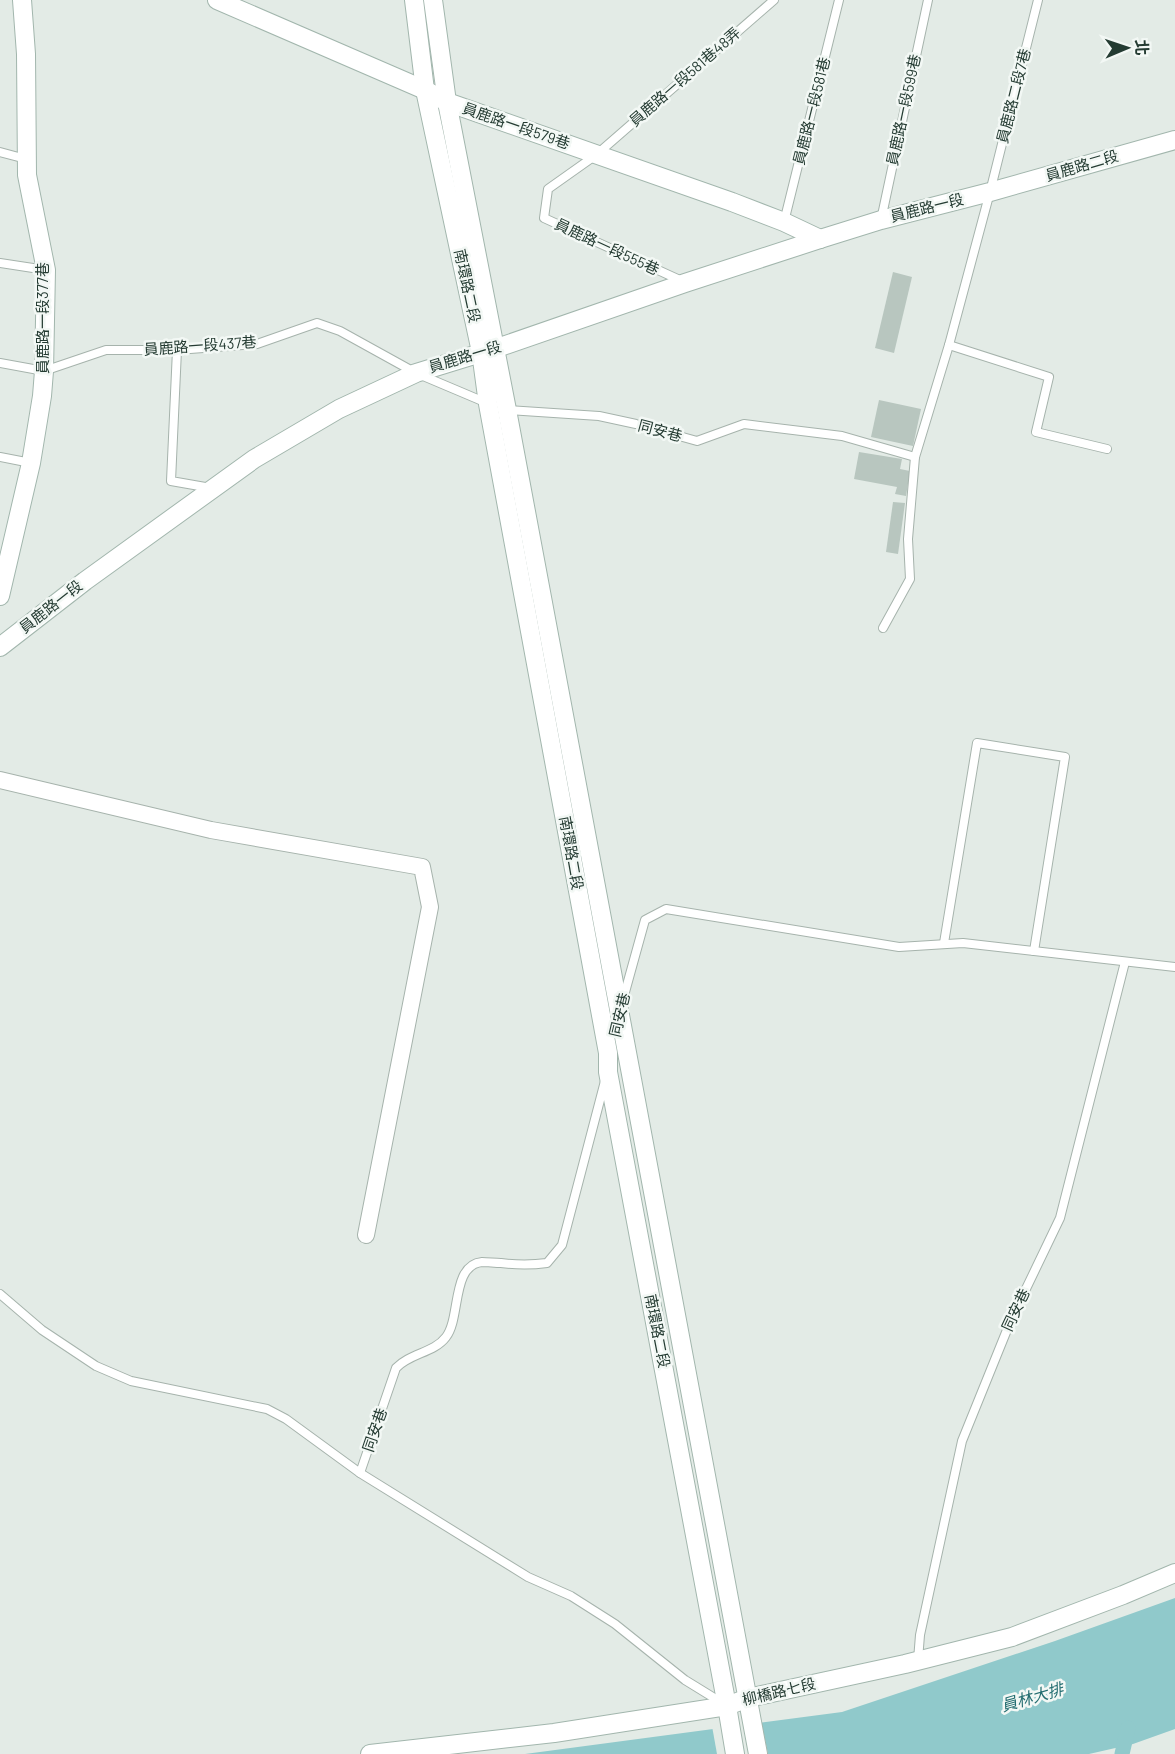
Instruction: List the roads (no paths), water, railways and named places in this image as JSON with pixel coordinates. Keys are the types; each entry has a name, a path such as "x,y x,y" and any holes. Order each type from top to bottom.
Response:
{"street":[{"name":"員鹿路一段377巷","path":"0,596 31,463 44,371 46,270 27,175 26,54 22,0"},
{"name":"員鹿路一段579巷","path":"217,0 425,90 447,102 784,222 820,239"},
{"name":"南環路二段","path":"414,0 425,90 487,350 507,410 758,1754"},
{"name":"南環路二段","path":"433,0 487,350 488,404 608,1053 608,1072 735,1754"},
{"name":"員鹿路二段","path":"990,192 1175,140"},
{"name":"員鹿路一段","path":"0,647 84,581 254,459 339,409 416,373 820,239 881,220 990,192"},
{"path":"0,780 211,830 422,867 430,906 366,1235"},
{"name":"柳橋路七段","path":"370,1754 728,1713 748,1698 918,1661 1012,1636 1175,1573"}],"lane":[{"name":"員鹿路一段581巷48弄","path":"596,154 774,0"},
{"name":"員鹿路一段581巷","path":"784,222 839,0"},
{"name":"員鹿路一段599巷","path":"881,220 928,0"},
{"name":"員鹿路二段7巷","path":"990,192 1038,0"},
{"path":"0,152 27,159"},
{"name":"員鹿路一段555巷","path":"596,154 548,189 544,218 685,283"},
{"path":"883,628 910,579 908,539 915,457 949,345 990,192"},
{"path":"0,263 46,270"},
{"name":"員鹿路一段437巷","path":"44,371 106,350 177,351 257,344 317,323 340,332 416,373 488,404"},
{"path":"949,345 1049,377 1036,432 1107,449"},
{"path":"177,351 171,481 213,488"},
{"path":"0,363 44,371"},
{"name":"同安巷","path":"507,410 599,416 697,441 744,424 842,436 915,457"},
{"path":"0,457 31,463"},
{"path":"944,943 977,743 1065,757 1034,951"},
{"name":"同安巷","path":"360,1473 396,1368 403,1361 438,1346 448,1335 464,1273 473,1265 482,1262 531,1265 547,1263 562,1245 608,1072 619,1014 645,920 666,909 898,947 963,942 1175,966"},
{"name":"同安巷","path":"918,1661 920,1635 962,1441 1011,1320 1060,1218 1125,962"},
{"name":"同安巷","path":"0,1294 42,1330 96,1366 131,1381 267,1409 286,1419 360,1473 528,1577 571,1596 615,1624 728,1713"}],"water":[{"name":"員林大排","path":"1175,1598 1175,1729 1133,1744 1089,1754 525,1754 842,1712 1055,1641"}],"waterway":[{"path":"1122,1754 1128,1728"}]}
